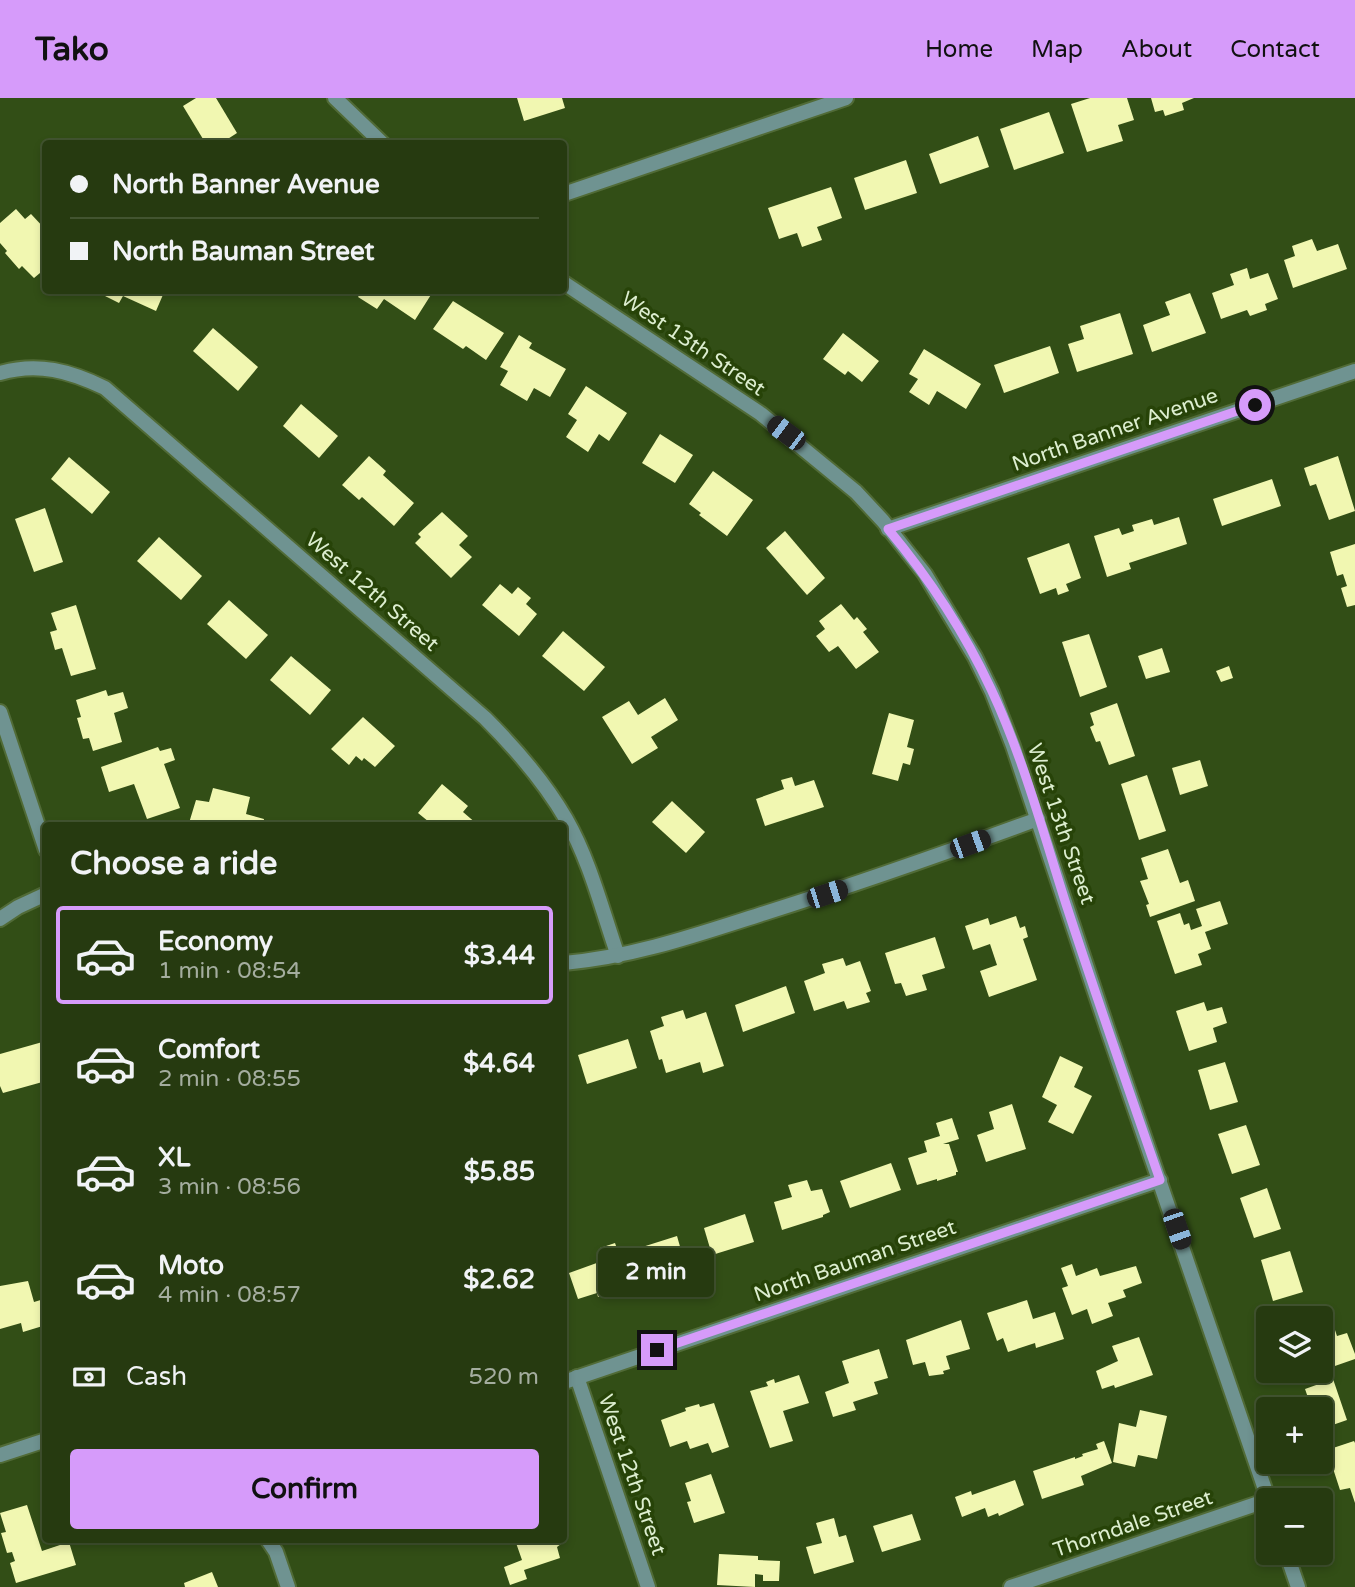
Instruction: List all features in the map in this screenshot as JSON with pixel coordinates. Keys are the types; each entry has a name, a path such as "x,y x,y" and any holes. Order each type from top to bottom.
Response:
{"street":[{"path":"335,98 379,140"},
{"path":"567,193 846,98"},
{"name":"West 13th Street","path":"567,285 727,390 786,433 856,492 936,590 975,657 992,692 1038,819 1265,1488"},
{"name":"West 12th Street","path":"0,373 50,368 69,372 105,388 485,718 533,769 566,819 590,874 618,956"},
{"name":"North Banner Avenue","path":"888,529 1355,371"},
{"path":"0,712 42,838"},
{"path":"567,963 618,956 672,943 865,881 1038,819"},
{"path":"0,919 42,896"},
{"name":"North Bauman Street","path":"570,1379 1160,1180"},
{"name":"West 12th Street","path":"570,1379 648,1587"},
{"path":"0,1455 42,1441"},
{"name":"Thorndale Street","path":"1011,1587 1256,1505"},
{"path":"270,1543 276,1552 288,1587"},
{"path":"1290,1565 1298,1587"}],"building":[{"path":"196,98 216,98 237,133 226,140 204,140 183,106"},
{"path":"517,98 562,98 565,108 524,121"},
{"path":"1090,98 1127,98 1134,120 1118,125 1123,141 1087,152 1071,104"},
{"path":"1151,98 1194,98 1182,103 1184,110 1165,116 1163,110 1155,112"},
{"path":"1049,112 1064,153 1014,170 1000,129"},
{"path":"978,136 989,167 940,184 929,154"},
{"path":"906,160 917,193 865,210 854,178"},
{"path":"831,187 842,218 817,227 822,240 802,247 797,233 779,239 768,208"},
{"path":"16,209 25,219 31,214 42,226 42,271 34,278 22,266 19,269 5,253 7,251 0,243 0,223"},
{"path":"1312,239 1317,251 1338,244 1347,269 1293,288 1284,260 1295,256 1292,246"},
{"path":"1247,268 1250,279 1268,273 1278,299 1265,304 1267,310 1250,316 1247,310 1221,319 1212,293 1234,285 1230,274"},
{"path":"1190,293 1206,333 1152,352 1143,325 1170,315 1165,302"},
{"path":"163,294 156,311 123,296 119,303 105,296"},
{"path":"360,294 431,294 415,320 384,299 377,309 358,297"},
{"path":"453,301 504,333 486,360 466,346 463,349 433,329"},
{"path":"1120,313 1133,354 1077,372 1068,344 1084,339 1080,326"},
{"path":"213,328 258,367 238,391 193,351"},
{"path":"843,333 879,361 862,382 848,371 845,375 823,359"},
{"path":"519,335 532,343 529,348 566,369 550,397 534,388 527,401 500,385 508,371 500,367"},
{"path":"1050,346 1059,373 1004,393 994,365"},
{"path":"924,349 981,384 966,409 937,391 929,405 909,392 918,379 909,374"},
{"path":"586,386 627,413 609,441 599,434 588,452 566,437 577,420 568,414"},
{"path":"301,404 338,436 319,458 283,426"},
{"path":"660,434 693,455 675,483 642,463"},
{"path":"369,456 386,471 383,475 414,503 394,526 362,497 359,500 342,485"},
{"path":"1338,456 1355,511 1329,520 1316,484 1310,486 1304,468"},
{"path":"69,457 110,492 92,514 51,479"},
{"path":"713,471 753,500 727,536 689,504"},
{"path":"1272,479 1281,506 1222,526 1213,499"},
{"path":"45,508 63,562 34,572 15,519"},
{"path":"442,512 468,536 459,545 472,557 451,578 415,543 421,537 418,534"},
{"path":"1179,517 1187,544 1129,563 1131,569 1107,577 1094,536 1119,528 1122,535 1134,531 1132,525 1152,519 1154,525"},
{"path":"785,531 825,578 807,595 766,548"},
{"path":"159,537 202,576 181,600 137,561"},
{"path":"1069,543 1081,578 1066,584 1069,591 1058,595 1056,588 1040,594 1027,558"},
{"path":"1355,544 1355,605 1347,607 1341,588 1347,586 1343,574 1337,576 1330,552"},
{"path":"500,584 512,594 518,587 531,598 526,604 537,614 519,636 482,605"},
{"path":"229,600 268,635 246,659 207,624"},
{"path":"841,604 854,620 857,617 867,629 863,632 879,652 856,669 838,646 829,652 816,636 825,629 819,621"},
{"path":"76,605 96,669 71,676 62,648 55,650 50,632 57,630 51,613"},
{"path":"563,631 605,667 584,691 542,656"},
{"path":"1089,634 1107,687 1080,697 1062,642"},
{"path":"1162,648 1170,672 1146,679 1138,656"},
{"path":"291,656 331,690 310,715 270,680"},
{"path":"1229,666 1233,678 1221,682 1216,671"},
{"path":"106,690 108,696 123,692 128,708 114,713 122,742 93,751 89,738 83,739 77,718 81,717 76,700"},
{"path":"665,698 678,720 651,737 658,748 632,764 602,717 629,701 638,715"},
{"path":"1117,703 1135,756 1109,765 1100,741 1096,742 1090,727 1094,725 1090,713"},
{"path":"889,713 914,720 907,747 914,749 910,765 903,763 898,781 872,774"},
{"path":"363,717 395,746 375,767 364,758 362,761 356,756 349,765 331,749"},
{"path":"158,747 160,751 171,748 175,760 164,764 180,808 147,819 134,784 109,792 101,767"},
{"path":"1200,760 1208,786 1180,795 1172,768"},
{"path":"1147,775 1166,831 1139,840 1121,784"},
{"path":"792,777 795,786 814,780 824,807 765,826 756,799 784,789 781,780"},
{"path":"442,784 468,806 463,812 475,822 429,822 418,813"},
{"path":"213,788 250,797 246,814 264,819 264,822 189,822 196,800 209,802"},
{"path":"672,801 705,832 686,853 652,822"},
{"path":"1168,849 1180,883 1188,880 1195,901 1150,917 1146,905 1149,904 1140,881 1148,879 1141,858"},
{"path":"1220,901 1228,924 1205,932 1211,949 1198,954 1202,965 1175,974 1157,921 1180,913 1184,925 1189,923 1191,930 1202,926 1196,909"},
{"path":"1016,916 1020,928 1025,926 1028,937 1023,939 1037,980 989,997 980,971 997,965 990,944 973,950 965,926 988,918 990,925"},
{"path":"935,937 945,968 922,975 927,990 906,996 901,983 895,984 885,953"},
{"path":"843,958 846,966 860,961 871,991 866,993 870,1002 847,1009 844,1001 814,1011 804,981 825,973 822,964"},
{"path":"786,986 795,1013 743,1032 735,1005"},
{"path":"1204,1002 1207,1011 1222,1007 1227,1023 1213,1028 1217,1042 1189,1051 1176,1011"},
{"path":"683,1010 686,1019 706,1012 724,1066 703,1073 700,1062 666,1073 650,1031 664,1026 661,1017"},
{"path":"628,1039 637,1068 587,1084 578,1055"},
{"path":"42,1042 42,1082 3,1093 0,1086 0,1054"},
{"path":"1060,1056 1083,1067 1074,1087 1092,1096 1073,1134 1048,1122 1057,1105 1042,1097"},
{"path":"1225,1062 1238,1102 1210,1110 1198,1070"},
{"path":"1012,1104 1026,1149 986,1162 977,1135 994,1129 989,1112"},
{"path":"952,1118 959,1139 943,1144 949,1144 958,1172 956,1175 917,1185 908,1158 927,1152 924,1141 940,1136 936,1123"},
{"path":"1246,1125 1260,1165 1232,1174 1218,1134"},
{"path":"891,1163 901,1190 850,1208 840,1181"},
{"path":"807,1180 811,1191 822,1189 830,1212 823,1217 782,1230 774,1202 792,1197 788,1185"},
{"path":"1267,1188 1281,1229 1254,1238 1240,1198"},
{"path":"745,1214 754,1242 712,1255 704,1228"},
{"path":"677,1236 685,1264 645,1277 636,1249"},
{"path":"615,1243 623,1266 613,1269 619,1290 598,1297 597,1293 578,1299 569,1273 605,1260 600,1248"},
{"path":"1290,1251 1303,1292 1273,1301 1261,1260"},
{"path":"1072,1264 1076,1276 1097,1268 1100,1276 1136,1266 1142,1283 1123,1290 1126,1297 1108,1303 1113,1316 1092,1324 1087,1309 1072,1315 1062,1288 1068,1286 1061,1268"},
{"path":"28,1281 34,1302 42,1300 42,1326 23,1332 21,1323 0,1329 0,1286"},
{"path":"1027,1300 1033,1319 1055,1312 1064,1339 1036,1348 1035,1343 1008,1352 1003,1338 997,1341 987,1313"},
{"path":"961,1320 970,1349 946,1356 950,1369 943,1371 944,1374 929,1376 925,1362 913,1365 906,1340"},
{"path":"1333,1324 1337,1336 1347,1333 1355,1359 1333,1367"},
{"path":"1139,1337 1153,1375 1115,1388 1114,1385 1102,1389 1096,1371 1118,1361 1112,1346"},
{"path":"879,1349 888,1378 874,1382 878,1394 853,1402 856,1410 833,1417 825,1392 849,1383 842,1361"},
{"path":"799,1375 809,1403 783,1411 793,1441 770,1448 750,1391 768,1386 766,1382 774,1379 775,1383"},
{"path":"1333,1379 1347,1420 1333,1425 1333,1397 1308,1397 1305,1389 1322,1383 1333,1383"},
{"path":"714,1403 729,1447 712,1453 708,1443 690,1449 687,1441 670,1447 661,1420 686,1411 685,1408"},
{"path":"1140,1410 1167,1416 1157,1459 1138,1455 1135,1467 1113,1462 1119,1423 1136,1427"},
{"path":"1104,1441 1112,1463 1081,1476 1084,1485 1042,1499 1033,1471 1083,1456 1082,1454 1098,1449 1096,1444"},
{"path":"1354,1441 1355,1443 1355,1503 1350,1488 1340,1490 1333,1468 1333,1448"},
{"path":"711,1474 725,1513 694,1523 687,1502 691,1501 685,1483"},
{"path":"1015,1480 1024,1505 999,1516 998,1513 988,1517 985,1508 962,1517 955,1497 971,1491 972,1495"},
{"path":"27,1505 42,1551 69,1543 76,1565 16,1583 10,1563 15,1561 12,1552 7,1553 1,1533 6,1532 0,1513"},
{"path":"912,1514 921,1540 882,1552 873,1526"},
{"path":"834,1518 839,1537 846,1535 854,1562 814,1574 806,1547 822,1543 816,1523"},
{"path":"516,1543 561,1543 557,1547 560,1558 524,1570 527,1579 510,1585 504,1567 522,1560"},
{"path":"719,1554 758,1556 758,1560 780,1561 779,1581 763,1581 763,1575 755,1574 755,1587 717,1585"},
{"path":"212,1572 218,1587 185,1587 184,1583"}],"route":[{"path":"657,1350 1160,1180 1013,746 992,692 936,590 888,529 1255,405"}]}
